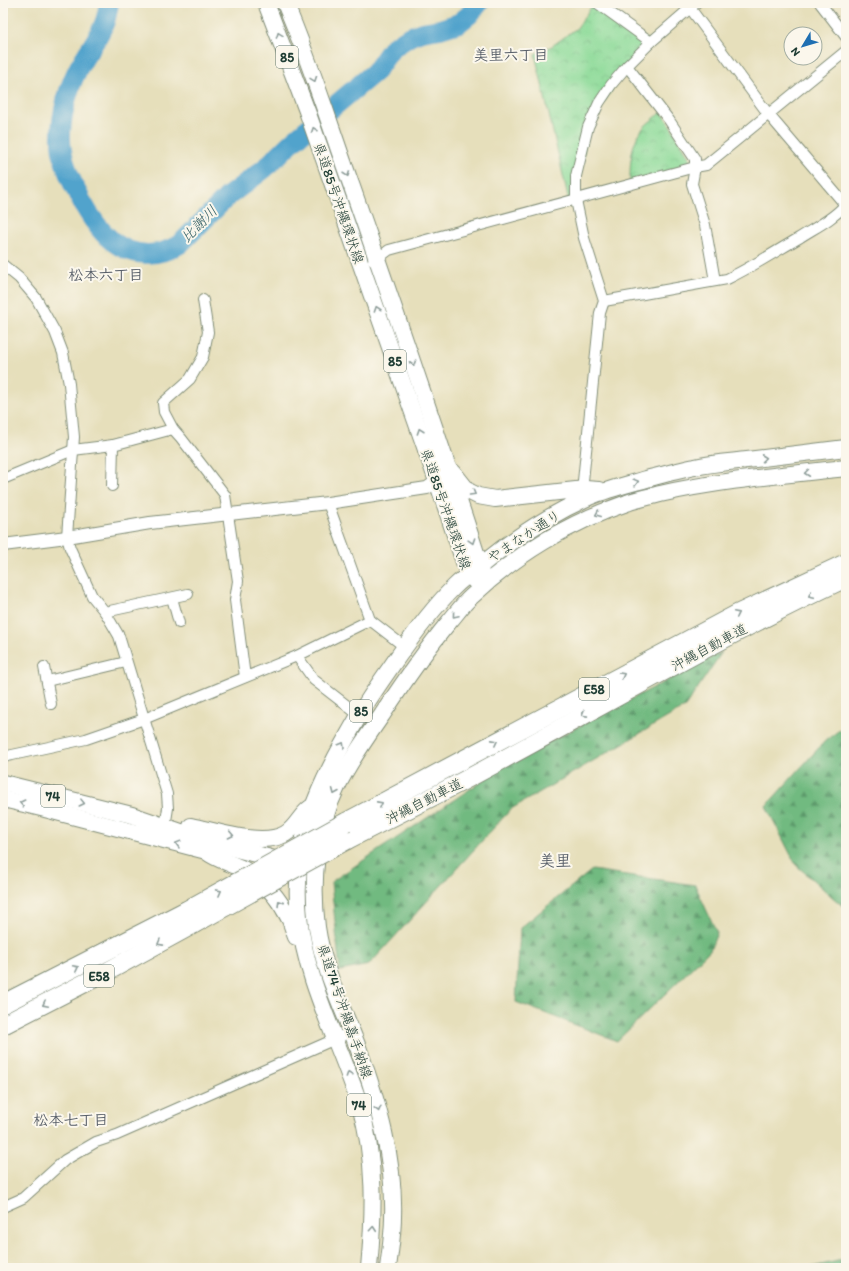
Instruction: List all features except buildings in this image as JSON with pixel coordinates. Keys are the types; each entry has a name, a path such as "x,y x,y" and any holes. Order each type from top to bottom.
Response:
{"highway":[{"name":"沖縄自動車道","path":"3,1024 20,1017 110,970 190,918 346,822 736,614 846,563"},
{"name":"沖縄自動車道","path":"3,1004 190,918 347,840 463,781 701,651 799,600 846,578"}],"main road":[{"name":"県道85号沖縄環状線","path":"266,3 307,111 438,481 474,570 483,587"},
{"name":"県道85号沖縄環状線","path":"285,3 321,98 447,464 474,570"},
{"name":"やまなか通り","path":"298,869 312,807 323,779 367,701 405,647 440,602 474,570 501,548 543,520 608,490 697,466 846,448"},
{"path":"447,464 468,490 478,496 494,499 586,489 608,490"},
{"name":"やまなか通り","path":"316,872 317,849 325,816 336,788 349,765 414,666 470,598 514,562 552,536 597,514 629,502 679,490 726,482 846,468"},
{"name":"74","path":"3,783 165,824 217,844 298,869"},
{"name":"74","path":"3,799 207,852 316,872"},
{"path":"165,824 242,837 263,839 274,838 284,835 291,830 306,811 312,807"},
{"path":"207,852 213,857 243,869 264,883 282,906 297,939 304,950"},
{"name":"県道74号沖縄嘉手納線","path":"298,869 298,901 304,950 314,983 336,1039 360,1108 371,1163 374,1219 369,1268"},
{"name":"県道74号沖縄嘉手納線","path":"316,872 315,911 322,952 351,1032 359,1049 376,1103 390,1160 394,1218 388,1268"}],"street":[{"path":"597,3 651,42"},
{"path":"820,3 846,37"},
{"path":"586,489 583,482 599,321 604,301 584,238 576,200 576,176 588,127 599,103 611,85 627,66 651,42 693,6 769,115 842,201 844,206 832,217 727,279 604,301"},
{"path":"361,265 377,259 389,250 706,165 846,51"},
{"path":"627,66 687,146 695,159 692,184 705,225 715,281"},
{"path":"3,265 19,278 36,298 55,332 63,353 69,384 74,436 67,537 70,548 92,596 105,612 119,636 167,794 168,808 165,824"},
{"path":"203,300 208,332 203,357 190,379 163,403 164,412 173,429 225,495 238,582 236,600 245,677"},
{"path":"3,479 73,450 112,445 173,429"},
{"path":"112,445 112,486"},
{"path":"3,545 67,537 150,523 228,515 427,488 438,481"},
{"path":"328,502 370,620 405,647"},
{"path":"105,612 188,594"},
{"path":"172,598 179,623"},
{"path":"3,758 86,739 144,719 297,656 370,620"},
{"path":"297,656 314,680 360,715"},
{"path":"46,681 126,662"},
{"path":"44,667 51,704"},
{"path":"3,1207 23,1198 65,1160 96,1142 351,1032"}],"green space":[{"path":"594,3 651,42 627,66 588,127 576,200 569,201 535,54 552,46 577,28"},
{"path":"662,112 695,167 630,185 632,152 637,137 647,124"},
{"path":"722,652 685,707 511,809 369,965 340,971 331,882 512,761"},
{"path":"846,725 846,909 796,865 766,806 825,741"},
{"path":"592,870 695,885 717,933 710,950 617,1041 516,1002 520,928"},
{"path":"846,1259 846,1268 809,1268"}],"waterway":[{"name":"比謝川","path":"109,3 102,28 80,65 69,89 62,121 62,151 74,187 88,212 104,233 120,246 137,253 145,254 163,252 180,244 227,197 264,169 293,141 376,71 392,48 409,37 422,32 440,29 459,23 469,15 479,3"}],"district":[{"name":"美里六丁目","path":"511,55"},
{"name":"松本六丁目","path":"106,275"},
{"name":"美里","path":"555,860"},
{"name":"松本七丁目","path":"71,1120"}]}
